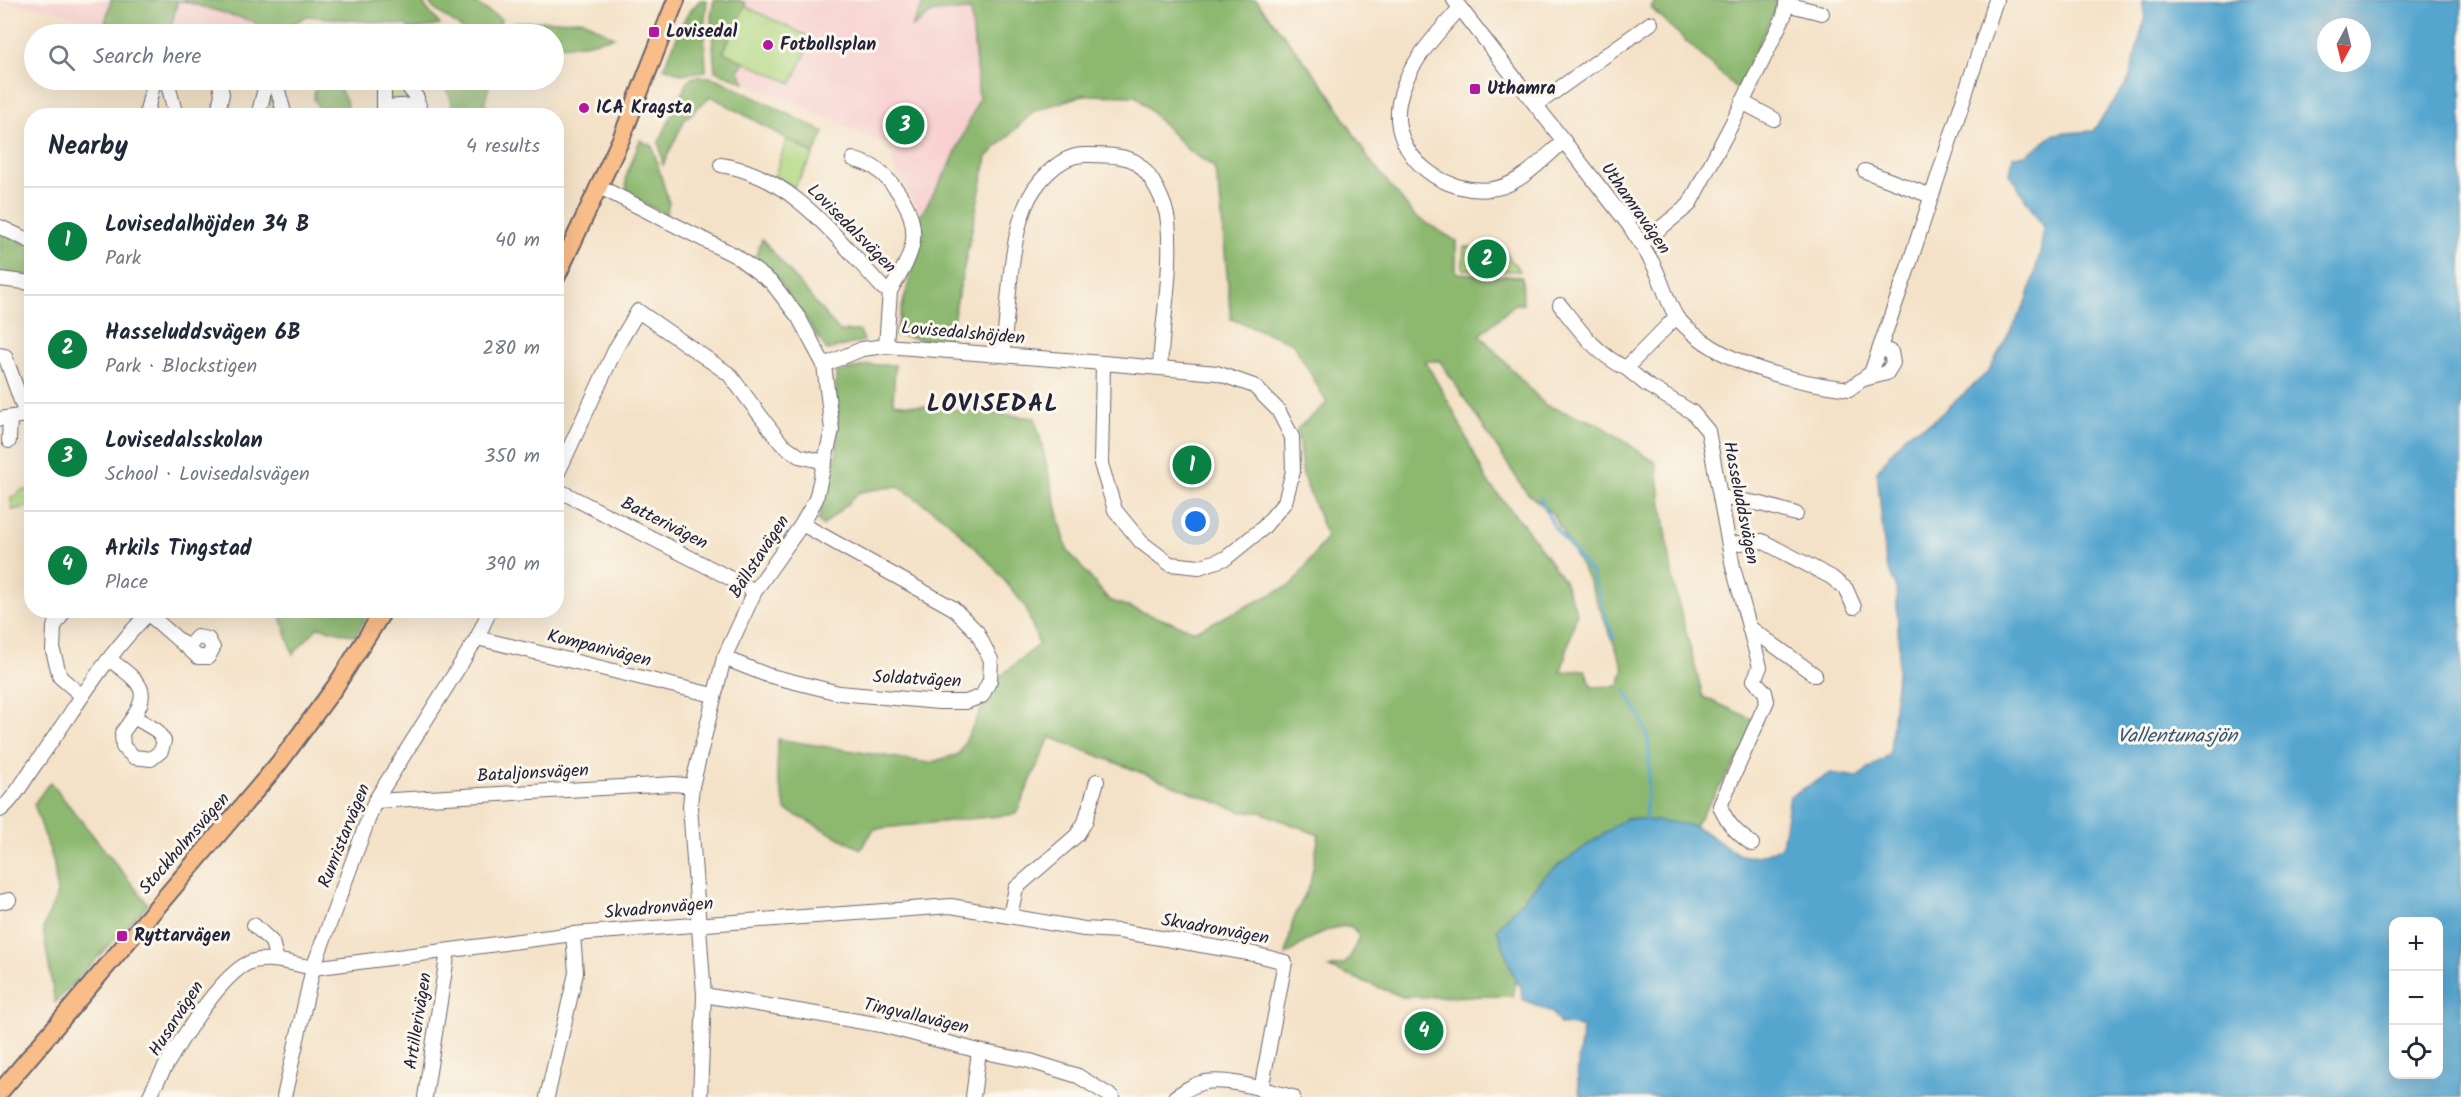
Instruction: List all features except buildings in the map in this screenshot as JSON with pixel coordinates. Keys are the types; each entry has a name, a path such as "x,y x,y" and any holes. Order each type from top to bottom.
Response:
{"main road":[{"path":"564,261 638,97 676,0"},
{"name":"Stockholmsvägen","path":"2,1086 279,763 335,687 379,618"}],"street":[{"name":"Uthamravägen","path":"1457,4 1629,225 1653,264 1676,317 1718,351 1743,363 1819,386 1849,389 1871,373 1996,0"},
{"path":"1641,244 1689,205 1784,16 1787,2 1822,13"},
{"path":"1457,4 1406,79 1398,104 1399,131 1411,154 1430,173 1450,184 1472,190 1497,188 1519,178 1564,141"},
{"path":"1536,105 1651,23"},
{"path":"148,108 152,90"},
{"path":"170,90 174,108"},
{"path":"219,108 221,90"},
{"path":"260,108 264,90"},
{"path":"278,90 283,108"},
{"path":"384,90 384,100 412,108"},
{"path":"411,90 417,98 419,108"},
{"path":"1742,102 1774,119"},
{"path":"1002,355 1015,249 1025,206 1047,173 1073,155 1105,154 1136,162 1156,186 1168,221 1166,296 1160,368"},
{"name":"Lovisedalsvägen","path":"853,159 874,168 897,190 910,212 913,240 903,270 890,291 886,346"},
{"name":"Lovisedalsvägen","path":"721,165 742,168 808,207 879,283 890,291"},
{"path":"1865,171 1931,196"},
{"name":"Bällstavägen","path":"598,186 736,256 772,283 799,318 824,365 832,430 816,499 802,524 755,591 724,658 692,786 690,806 704,994 699,1097"},
{"path":"0,227 24,238"},
{"path":"0,279 24,282"},
{"name":"Hasseluddsvägen","path":"1560,305 1595,347 1611,361 1626,368 1647,385 1692,412 1708,431 1729,544 1760,667 1754,680 1765,692 1767,702 1720,806 1735,832 1752,844"},
{"path":"564,460 616,348 638,311 729,374 781,443 799,456 825,462"},
{"path":"1626,368 1676,317"},
{"name":"Lovisedalshöjden","path":"824,365 862,349 886,346 1103,363 1217,374 1254,386 1278,410 1292,437 1293,471 1285,502 1263,528 1226,558 1199,567 1170,564 1141,542 1115,510 1101,464 1103,363"},
{"path":"0,355 5,356 24,403"},
{"path":"9,441 5,419 24,416"},
{"name":"Batterivägen","path":"564,493 755,591"},
{"path":"1720,497 1761,504 1796,514"},
{"name":"Soldatvägen","path":"724,658 767,675 839,693 939,702 966,702 982,696 990,680 991,660 977,632 953,608 802,524"},
{"path":"1729,544 1762,541 1831,577 1846,589 1854,607"},
{"path":"60,618 54,627 53,651 60,677 81,695"},
{"path":"0,810 48,747 81,695 143,618"},
{"path":"155,618 188,647"},
{"name":"Runristarvägen","path":"284,1097 313,968 375,801 477,638 486,618"},
{"path":"1749,627 1815,675"},
{"name":"Kompanivägen","path":"477,638 713,695"},
{"path":"109,659 136,679 142,688 142,697 134,717"},
{"path":"1010,916 1016,888 1077,835 1085,822 1097,781"},
{"name":"Bataljonsvägen","path":"375,801 674,784 692,786"},
{"name":"Skvadronvägen","path":"313,968 573,934 951,906 1084,928 1119,931 1254,954 1285,962 1261,1090"},
{"path":"254,925 272,942 277,960"},
{"path":"547,1097 576,973 573,934"},
{"name":"Artillerivägen","path":"425,1097 448,951"},
{"name":"Husarvägen","path":"149,1097 188,1031 219,986 246,964 255,960 277,960 313,968"},
{"name":"Tingvallavägen","path":"704,994 881,1025 979,1051 1030,1061 1078,1077 1112,1097"},
{"path":"973,1097 979,1051"},
{"path":"1175,1097 1205,1082 1229,1083 1293,1097"}],"shaded area":[{"path":"3,0 111,0 105,23 48,9 3,2"},
{"path":"178,0 256,24 172,24"},
{"path":"738,0 925,0 912,27 933,12 971,10 979,100 951,163 921,215 891,162 897,149 745,82 738,70 744,62 723,53 746,4"}],"green space":[{"path":"111,0 178,0 172,24 105,23"},
{"path":"179,0 420,0 439,24 394,24 307,16 293,24 256,24"},
{"path":"427,0 470,0 501,19 500,24 456,24 434,9"},
{"path":"700,0 707,0 704,28 706,71 681,74 664,67 686,16"},
{"path":"714,0 738,0 746,3 723,52 745,62 738,70 745,82 715,71 711,17"},
{"path":"925,0 1256,0 1328,91 1368,158 1415,216 1456,241 1456,273 1522,277 1523,304 1515,304 1480,335 1545,405 1599,424 1656,463 1674,586 1703,697 1761,723 1694,827 1626,818 1498,931 1516,982 1513,996 1403,997 1329,968 1345,964 1352,954 1359,936 1350,926 1324,931 1286,955 1293,920 1310,884 1319,835 1260,812 1242,812 1050,737 1016,814 874,829 861,849 786,810 777,775 778,739 929,763 959,754 1001,676 1039,644 1025,606 991,564 948,521 898,486 860,492 823,526 818,520 837,452 836,373 868,365 895,365 893,403 1035,418 1067,550 1109,600 1195,631 1293,584 1327,537 1303,476 1297,429 1327,403 1293,343 1231,319 1220,196 1214,167 1188,150 1136,96 1083,95 1034,111 987,157 948,344 895,335 911,273 921,215 951,163 979,99 971,10 933,12 911,28","holes":["1425,361 1440,361 1526,492 1552,513 1588,579 1624,669 1619,686 1592,687 1585,670 1561,672 1577,613 1564,581 1530,533 1487,481 1453,410"]},
{"path":"1656,0 1779,0 1738,90 1651,8"},
{"name":"Fotbollsplan","path":"744,6 812,38 792,83 723,53"},
{"path":"583,20 614,37 585,44 564,45 564,24 513,24 513,22"},
{"path":"693,77 710,77 720,80 824,132 814,154 711,96 685,119 663,165 659,142 688,81"},
{"path":"266,90 272,90 280,108 263,108 264,104 269,105 271,100 265,98"},
{"path":"315,90 340,90 346,100 347,108 319,108 314,99"},
{"path":"386,90 408,90 413,96 406,101 387,104"},
{"path":"446,90 488,90 484,103 487,108 452,108"},
{"path":"787,139 814,154 794,187 774,178"},
{"path":"640,140 652,146 669,203 666,215 627,194 626,177"},
{"path":"0,231 24,243 24,277 0,273"},
{"path":"762,239 839,331 860,331 864,341 827,350 779,280 754,260"},
{"path":"1464,247 1502,249 1520,271 1463,269"},
{"path":"24,490 24,507 12,510 11,498"},
{"path":"282,618 366,618 355,636 318,627 293,654"},
{"path":"50,782 148,904 55,1003 43,929 57,894 54,863 34,804"}],"water":[{"name":"Vallentunasjön","path":"2142,0 2461,0 2461,1097 1581,1097 1578,1072 1583,1031 1581,1027 1560,1024 1552,1012 1522,999 1521,986 1516,982 1497,929 1545,875 1626,818 1671,822 1695,827 1744,856 1767,853 1782,846 1790,796 1831,773 1857,777 1890,754 1899,649 1896,586 1886,564 1877,471 1907,433 1932,422 1988,372 2028,298 2041,249 2043,227 2010,174 2013,156 2026,155 2055,134 2093,131 2129,80 2145,17"}],"waterway":[{"path":"1540,498 1555,528 1592,574 1614,639"},
{"path":"1626,692 1642,721 1649,748 1645,821"}],"place":[{"name":"Lovisedal","path":"654,32"},
{"name":"Fotbollsplan","path":"768,45"},
{"name":"Uthamra","path":"1475,89"},
{"name":"ICA Kragsta","path":"584,108"},
{"name":"Lovisedalsskolan","path":"905,125"},
{"name":"Hasseluddsvägen 6B","path":"1487,259"},
{"name":"Lovisedalhöjden 34 B","path":"1192,465"},
{"name":"Ryttarvägen","path":"122,936"},
{"name":"Arkils Tingstad","path":"1424,1031"}],"district":[{"name":"LOVISEDAL","path":"993,404"}]}
